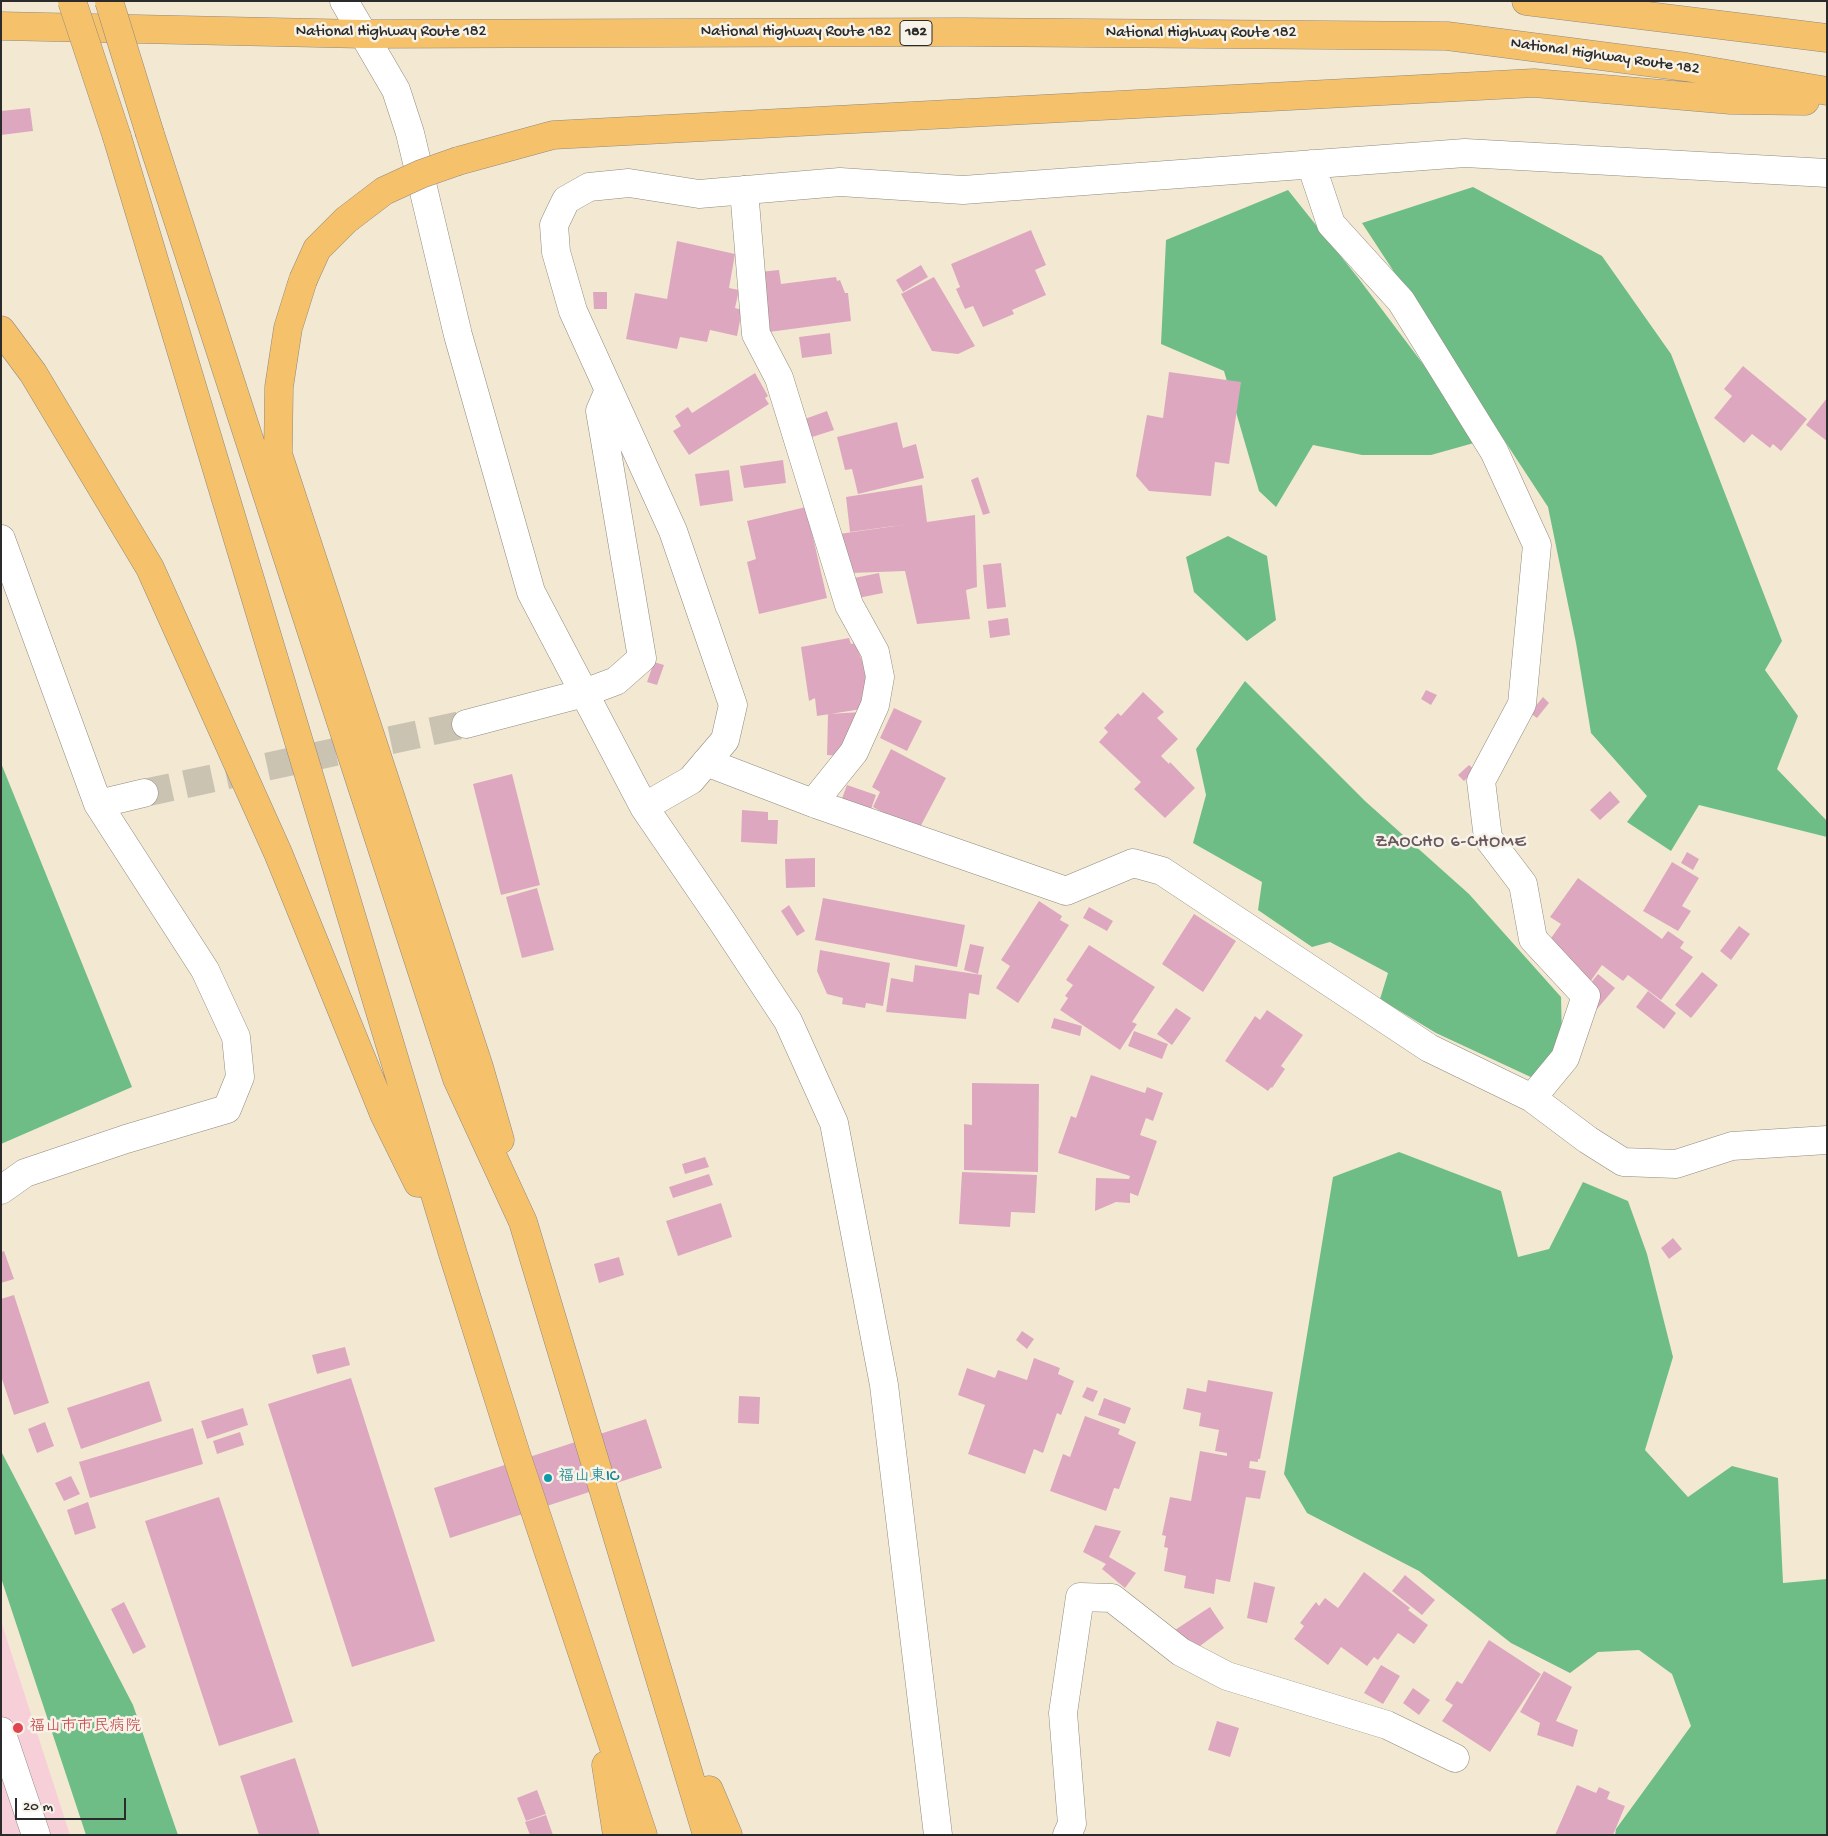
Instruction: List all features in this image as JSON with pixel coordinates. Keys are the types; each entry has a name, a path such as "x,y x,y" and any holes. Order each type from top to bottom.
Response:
{"highway":[{"path":"72,1 117,137 453,1254 516,1454 643,1835"},
{"path":"109,1 150,134 457,1079 523,1222"},
{"path":"1526,1 1827,38"},
{"name":"National Highway Route 182","path":"1,26 363,34 972,32 1448,36 1686,67 1827,91"},
{"path":"707,1835 523,1222 479,1068 278,454 279,387 288,328 303,280 317,249 346,220 384,191 421,174 458,161 552,135 1534,83 1731,100 1827,101"},
{"path":"1,330 33,373 150,568 278,853 384,1114 453,1254"},
{"path":"655,1662 728,1835"},
{"path":"594,1686 617,1835"}],"street":[{"path":"344,1 396,90 410,133 458,335 531,592 644,807 722,920 788,1021 834,1123 884,1385 938,1835"},
{"path":"644,807 691,780 725,740 733,705 673,531 573,312 556,252 554,225 566,200 589,187 629,183 699,194 840,182 963,190 1465,153 1827,173"},
{"path":"1311,164 1331,224 1401,301 1494,451 1537,546 1522,704 1481,781 1488,838 1522,884 1533,939 1586,996 1564,1058 1532,1098"},
{"path":"744,190 756,334 779,378 849,605 876,652 880,677 875,705 854,752 813,803"},
{"path":"466,724 584,693 616,681 642,658 600,411 609,390"},
{"path":"1,539 98,804 205,970 236,1037 240,1077 227,1109 126,1139 25,1173 1,1190"},
{"path":"706,762 813,803 1066,891 1132,863 1162,871 1429,1048 1532,1098 1588,1140 1624,1162 1676,1164 1732,1146 1827,1140"},
{"path":"98,804 144,793"},
{"path":"1067,1835 1072,1824 1063,1713 1080,1596 1112,1598 1181,1652 1227,1676 1387,1725 1455,1758"},
{"path":"1,1731 36,1835"}],"shaded area":[{"name":"福山市市民病院","path":"1,1621 70,1835 1,1835"}],"green space":[{"path":"1473,187 1602,256 1671,354 1782,641 1765,670 1798,716 1777,769 1827,821 1827,837 1699,805 1671,851 1627,822 1647,796 1591,733 1576,643 1548,507 1362,223"},
{"path":"1288,190 1359,279 1481,441 1431,455 1362,455 1313,445 1276,507 1259,491 1224,371 1161,344 1166,240"},
{"path":"1228,536 1267,556 1276,620 1247,641 1194,592 1186,557"},
{"path":"1245,681 1365,801 1469,894 1561,997 1562,1037 1535,1079 1436,1033 1380,999 1388,973 1330,942 1312,947 1258,910 1262,882 1193,843 1206,795 1196,749"},
{"path":"1,763 132,1087 1,1144"},
{"path":"1399,1152 1501,1191 1518,1257 1549,1249 1583,1182 1628,1201 1647,1254 1673,1357 1645,1450 1688,1497 1732,1466 1778,1478 1783,1583 1827,1579 1827,1835 1615,1835 1616,1829 1691,1726 1672,1674 1639,1650 1598,1652 1570,1673 1511,1643 1419,1571 1307,1513 1284,1474 1333,1177"},
{"path":"1,1451 133,1705 178,1835 86,1835 1,1578"}],"building":[{"path":"30,108 33,131 1,135 1,111"},
{"path":"1031,230 1046,265 1035,270 1046,295 1012,310 1014,314 983,327 973,306 965,309 956,289 960,287 951,264"},
{"path":"677,241 735,254 729,288 739,290 735,308 742,310 737,336 710,330 707,342 680,337 677,349 626,339 635,293 667,299"},
{"path":"921,265 928,277 903,292 896,280"},
{"path":"779,270 781,284 836,277 837,281 840,280 845,293 848,293 851,321 769,332 760,272"},
{"path":"934,277 975,346 958,354 932,351 901,294"},
{"path":"593,292 607,292 607,309 594,309"},
{"path":"830,333 832,354 802,358 799,337"},
{"path":"1743,366 1807,419 1781,451 1773,444 1770,448 1752,434 1744,443 1714,418 1732,396 1724,389"},
{"path":"1169,372 1241,382 1229,464 1215,462 1211,496 1149,491 1136,476 1147,415 1163,418"},
{"path":"755,373 768,396 765,398 769,404 689,455 673,431 681,426 675,416 688,407 692,413"},
{"path":"1827,398 1827,441 1806,425"},
{"path":"827,411 834,430 809,438 802,420"},
{"path":"897,422 903,448 916,444 924,478 858,494 852,469 845,470 837,437"},
{"path":"783,460 786,483 744,488 740,466"},
{"path":"729,470 733,501 700,506 695,474"},
{"path":"978,477 990,513 983,515 971,480"},
{"path":"922,485 927,522 975,515 977,587 966,590 970,619 917,624 905,571 851,573 839,534 909,524 850,532 846,497"},
{"path":"806,507 827,598 759,614 747,562 756,559 747,521"},
{"path":"1001,563 1006,607 987,609 983,565"},
{"path":"879,573 883,593 858,598 854,578"},
{"path":"1008,618 1010,635 990,638 988,621"},
{"path":"849,638 851,644 855,643 867,673 862,709 817,716 815,698 809,701 801,647"},
{"path":"654,662 664,665 657,685 647,682"},
{"path":"1426,690 1437,695 1431,705 1421,699"},
{"path":"1143,692 1164,712 1157,718 1178,739 1161,756 1169,764 1170,762 1195,788 1165,818 1134,789 1141,782 1099,742 1108,732 1104,728 1118,713 1121,716"},
{"path":"1543,697 1549,703 1537,718 1530,713"},
{"path":"894,708 922,721 907,751 880,738"},
{"path":"862,712 840,756 827,755 828,714"},
{"path":"891,749 946,778 918,831 873,807 880,792 872,787"},
{"path":"1469,765 1475,770 1464,781 1458,775"},
{"path":"512,774 540,885 501,895 473,784"},
{"path":"847,785 876,795 870,812 841,801"},
{"path":"1610,791 1620,802 1600,820 1590,810"},
{"path":"742,810 768,812 768,820 778,820 777,844 741,842"},
{"path":"1687,852 1699,859 1693,870 1681,863"},
{"path":"815,858 815,887 786,888 785,859"},
{"path":"1672,862 1699,878 1682,906 1691,911 1678,931 1643,911"},
{"path":"1578,878 1662,939 1668,931 1684,942 1680,948 1693,957 1661,1000 1628,975 1623,981 1602,965 1585,989 1539,955 1561,924 1550,917"},
{"path":"537,888 554,950 522,958 506,897"},
{"path":"823,898 965,925 957,967 815,940"},
{"path":"1039,901 1062,916 1060,920 1069,925 1018,1003 996,988 1010,966 1001,960"},
{"path":"789,905 805,931 797,936 781,911"},
{"path":"1089,907 1113,921 1107,931 1083,918"},
{"path":"1194,914 1236,941 1203,992 1162,964"},
{"path":"1739,926 1750,934 1731,960 1720,951"},
{"path":"970,944 984,947 978,974 964,970"},
{"path":"1089,945 1155,987 1132,1022 1137,1024 1120,1050 1060,1010 1068,998 1065,996 1073,985 1066,980"},
{"path":"820,950 890,963 883,1006 866,1003 865,1008 842,1004 843,998 827,994 817,971"},
{"path":"915,965 982,975 979,995 969,993 966,1019 886,1012 891,978 913,982"},
{"path":"1702,972 1718,985 1691,1018 1675,1005"},
{"path":"1598,974 1615,988 1597,1009 1580,996"},
{"path":"1648,991 1676,1013 1664,1029 1636,1007"},
{"path":"1176,1008 1191,1018 1172,1045 1157,1034"},
{"path":"1267,1010 1303,1035 1281,1066 1285,1069 1268,1091 1225,1061 1255,1016 1260,1020"},
{"path":"1054,1018 1082,1026 1080,1036 1051,1028"},
{"path":"1134,1031 1168,1044 1162,1059 1128,1046"},
{"path":"1091,1075 1145,1093 1147,1087 1163,1093 1153,1121 1146,1118 1140,1135 1157,1141 1138,1196 1130,1193 1130,1203 1116,1202 1095,1211 1096,1178 1129,1179 1130,1176 1058,1153 1071,1116 1076,1118"},
{"path":"972,1083 1039,1084 1038,1172 964,1170 964,1124 972,1125"},
{"path":"705,1157 709,1167 685,1174 682,1164"},
{"path":"962,1172 1037,1175 1035,1213 1011,1212 1010,1227 959,1224"},
{"path":"709,1174 713,1185 673,1198 669,1187"},
{"path":"721,1203 732,1237 678,1256 666,1221"},
{"path":"1673,1238 1682,1249 1669,1259 1661,1248"},
{"path":"4,1251 14,1279 1,1283 1,1252"},
{"path":"619,1257 624,1275 599,1283 594,1264"},
{"path":"14,1295 49,1403 14,1415 1,1376 1,1299"},
{"path":"1022,1331 1034,1339 1027,1349 1016,1340"},
{"path":"345,1347 350,1365 317,1374 312,1355"},
{"path":"1034,1358 1060,1368 1058,1374 1074,1381 1061,1415 1057,1413 1043,1453 1034,1449 1025,1474 968,1454 985,1405 958,1395 967,1368 995,1378 998,1370 1027,1380"},
{"path":"351,1378 435,1641 352,1667 268,1404"},
{"path":"1208,1380 1273,1392 1260,1459 1258,1459 1258,1462 1250,1461 1249,1468 1266,1471 1260,1499 1246,1497 1230,1582 1216,1579 1214,1594 1184,1588 1186,1576 1164,1571 1168,1548 1164,1547 1166,1536 1162,1535 1170,1497 1191,1501 1200,1451 1227,1456 1227,1453 1215,1451 1219,1430 1199,1426 1201,1413 1183,1409 1187,1388 1206,1392"},
{"path":"149,1381 162,1421 81,1449 67,1408"},
{"path":"1087,1387 1098,1391 1093,1402 1082,1397"},
{"path":"739,1396 760,1397 759,1424 738,1423"},
{"path":"1104,1398 1131,1408 1125,1424 1098,1415"},
{"path":"243,1408 248,1425 207,1439 201,1421"},
{"path":"1085,1416 1120,1429 1118,1434 1136,1442 1119,1489 1114,1488 1106,1511 1050,1491 1063,1454 1070,1457"},
{"name":"福山東IC","path":"646,1419 662,1468 450,1538 434,1488"},
{"path":"45,1422 54,1446 37,1453 28,1429"},
{"path":"193,1428 203,1464 90,1498 79,1462"},
{"path":"240,1432 244,1445 217,1454 213,1441"},
{"path":"71,1476 80,1494 64,1501 55,1483"},
{"path":"219,1497 293,1722 219,1746 145,1521"},
{"path":"88,1502 96,1528 75,1535 67,1510"},
{"path":"1095,1525 1121,1531 1109,1557 1136,1573 1125,1588 1102,1569 1106,1564 1083,1552"},
{"path":"1364,1572 1410,1608 1408,1610 1428,1625 1414,1644 1398,1633 1378,1660 1374,1657 1367,1666 1341,1647 1328,1665 1294,1639 1304,1626 1300,1623 1316,1602 1319,1606 1325,1598 1338,1608"},
{"path":"1405,1575 1435,1600 1422,1615 1392,1591"},
{"path":"1254,1582 1275,1587 1267,1623 1247,1618"},
{"path":"124,1602 146,1647 133,1654 111,1609"},
{"path":"1210,1607 1224,1628 1196,1649 1175,1630"},
{"path":"1489,1640 1541,1674 1490,1752 1442,1721 1453,1705 1445,1700 1457,1681 1462,1684"},
{"path":"1381,1665 1400,1676 1383,1704 1364,1693"},
{"path":"1544,1671 1572,1687 1556,1721 1578,1730 1573,1747 1537,1735 1540,1723 1520,1712"},
{"path":"1413,1688 1430,1700 1419,1715 1403,1703"},
{"path":"1217,1721 1239,1728 1230,1757 1208,1750"},
{"path":"295,1758 320,1835 259,1835 240,1776"},
{"path":"1577,1785 1596,1793 1599,1787 1610,1792 1607,1799 1625,1806 1613,1835 1555,1835"},
{"path":"537,1790 546,1814 526,1821 517,1798"},
{"path":"546,1815 553,1835 530,1835 525,1822"}],"tunnel":[{"path":"144,793 466,724"}],"place":[{"name":"福山東IC","path":"548,1478"},
{"name":"福山市市民病院","path":"18,1728"}],"district":[{"name":"ZAOCHO 6-CHOME","path":"1451,843"}]}
